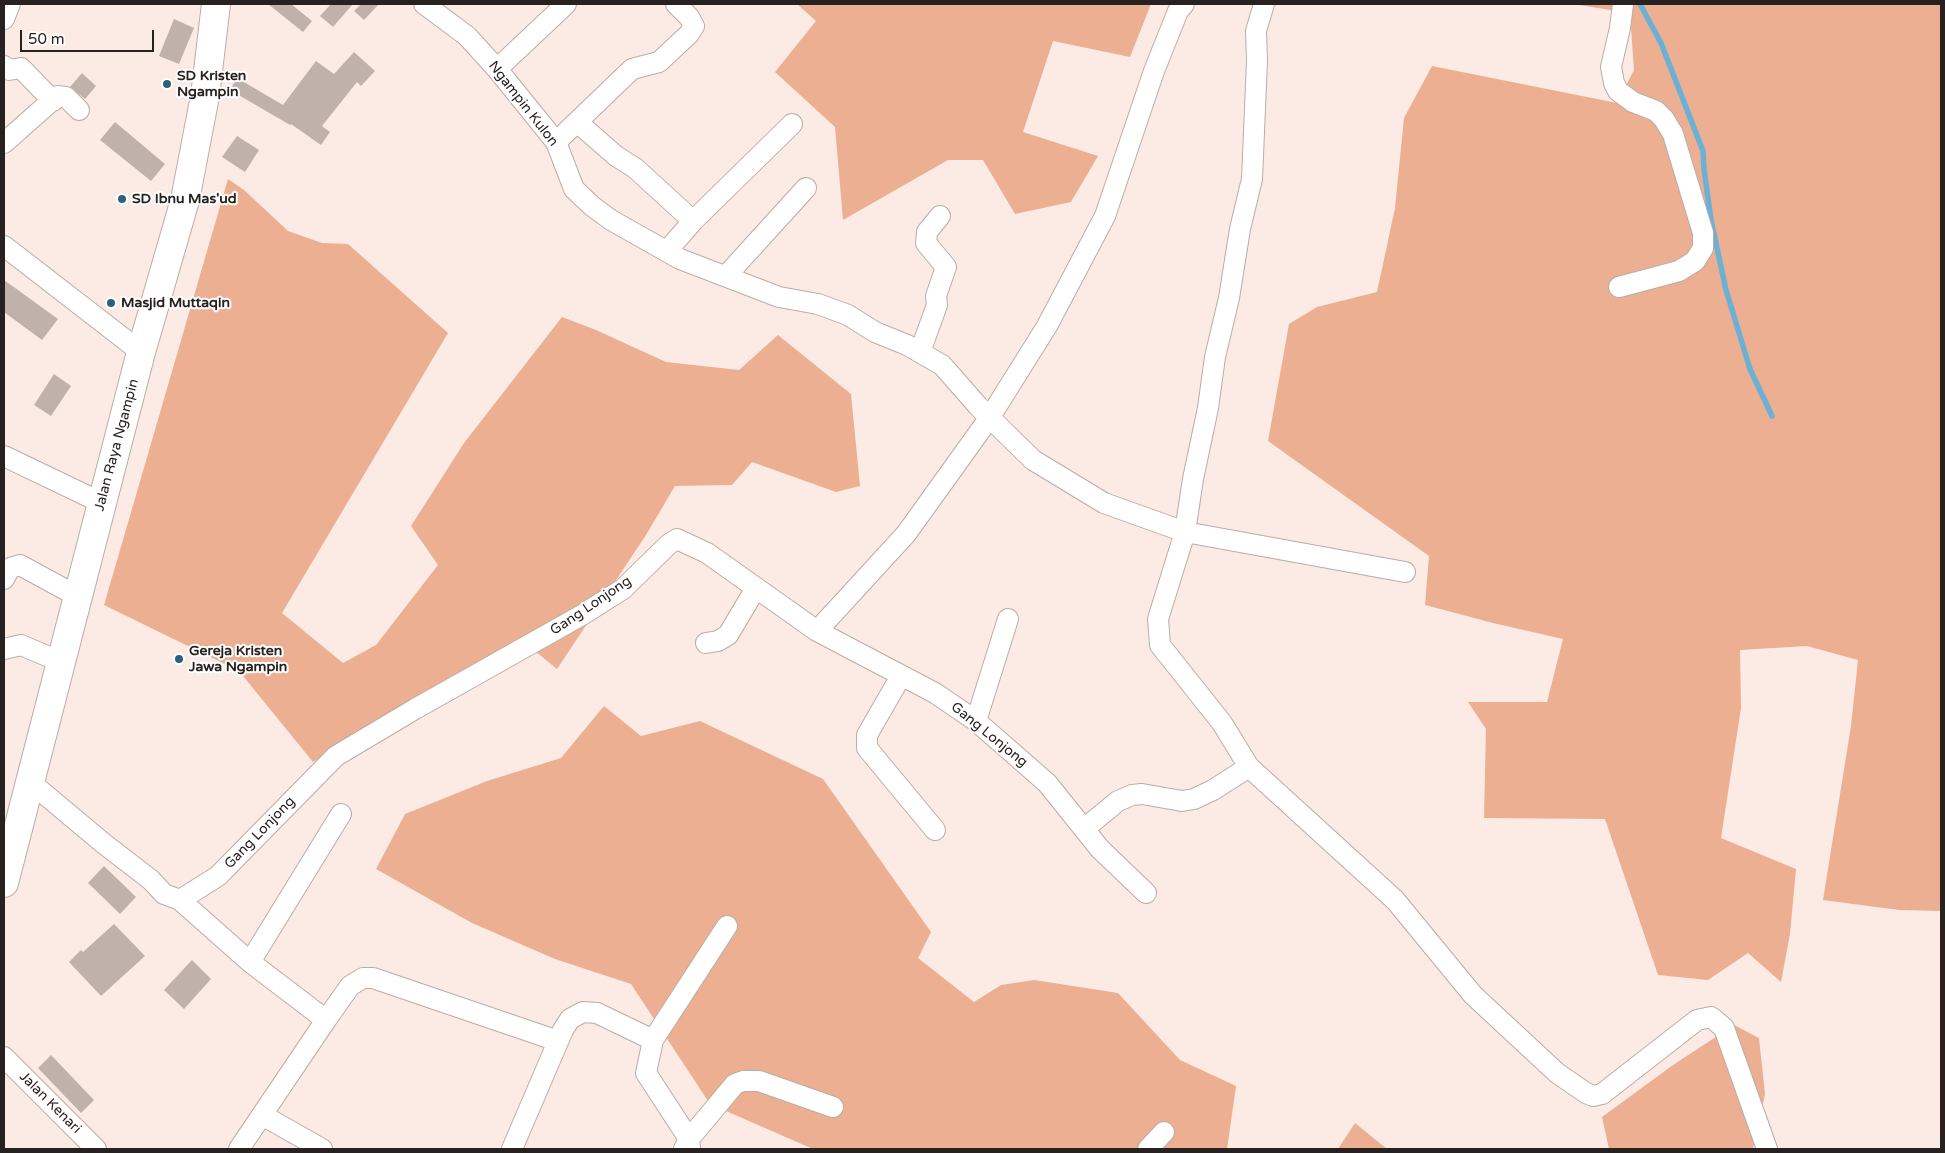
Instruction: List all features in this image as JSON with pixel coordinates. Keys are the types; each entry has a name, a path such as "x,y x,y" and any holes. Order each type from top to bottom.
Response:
{"main road":[{"name":"Jalan Raya Ngampin","path":"5,873 141,352 185,200 205,96 216,4"}],"street":[{"path":"4,18 10,4"},
{"name":"Ngampin Kulon","path":"424,4 467,36 497,69 556,142 574,189 611,220 680,260 779,297 818,304 848,315 875,332 908,345 942,365 1033,460 1104,503 1186,532 1404,572"},
{"path":"497,69 566,4"},
{"path":"556,142 632,69 658,62 689,34 694,26 689,17 676,4"},
{"path":"817,631 906,534 990,417 1047,326 1105,216 1154,71 1178,11 1184,4"},
{"path":"1264,4 1256,30 1257,60 1252,179 1240,230 1229,298 1215,357 1208,408 1193,479 1186,532 1158,619 1160,645 1222,723 1249,767 1396,900 1473,995 1557,1073 1586,1093 1593,1096 1602,1094 1697,1020 1711,1017 1724,1028 1767,1149"},
{"path":"1619,287 1679,270 1696,261 1703,248 1703,233 1673,134 1664,119 1656,111 1634,102 1618,91 1614,83 1611,67 1620,28 1623,4"},
{"path":"4,66 9,70 21,68 53,100"},
{"path":"4,143 58,96 66,97 79,110"},
{"path":"577,122 616,156 635,168 693,221"},
{"path":"667,251 693,221 792,124"},
{"path":"719,273 806,188"},
{"path":"920,352 937,305 936,296 946,267 926,243 927,232 940,216"},
{"path":"4,246 141,352"},
{"path":"4,456 102,503"},
{"name":"Gang Lonjong","path":"180,900 218,876 336,756 415,709 582,616 623,588 672,542 678,539 707,553 817,631 935,693 976,720 1047,783 1100,849 1146,893"},
{"path":"4,579 10,568 20,565 77,596"},
{"path":"706,643 718,641 728,635 756,588"},
{"path":"976,720 1008,619"},
{"path":"4,649 21,645 61,662"},
{"path":"900,676 867,735 867,748 936,830"},
{"path":"1084,829 1118,801 1132,795 1142,794 1182,801 1194,799 1213,790 1249,767"},
{"path":"29,781 103,844 151,880 164,894 180,900 250,962 326,1020"},
{"path":"250,962 341,814"},
{"path":"727,926 653,1040 646,1073 688,1146 734,1084 743,1081 759,1082 833,1107"},
{"path":"239,1149 350,986 363,978 373,978 558,1042"},
{"path":"512,1149 558,1042 570,1019 583,1012 597,1013 653,1040"},
{"name":"Jalan Kenari","path":"4,1057 96,1149"},
{"path":"262,1115 322,1149"},
{"path":"1148,1149 1164,1132"}],"shaded area":[{"path":"797,4 1151,4 1130,57 1053,41 1023,132 1098,156 1071,202 1015,214 983,160 948,160 843,220 835,127 775,72 816,21"},
{"path":"1572,4 1941,4 1941,911 1899,910 1823,900 1851,726 1858,660 1807,646 1740,650 1741,708 1721,838 1796,869 1790,934 1781,982 1748,953 1708,980 1658,975 1605,819 1484,818 1486,729 1468,702 1547,702 1563,639 1425,605 1429,556 1268,441 1289,324 1317,307 1377,292 1395,208 1404,118 1432,66 1617,103 1634,70 1630,13"},
{"path":"228,179 244,190 288,231 322,243 348,244 448,333 282,613 343,663 376,645 438,565 411,526 464,443 562,317 596,330 666,362 739,370 778,335 851,394 860,486 836,492 752,462 732,485 675,486 646,535 557,669 519,638 313,762 239,671 104,605"},
{"path":"604,706 641,736 700,721 823,779 931,932 918,958 974,1002 1001,985 1034,980 1118,993 1180,1060 1236,1086 1227,1149 813,1149 710,1104 631,984 555,959 472,923 376,869 405,814 487,781 561,758"},
{"path":"1734,1025 1759,1038 1765,1094 1753,1149 1609,1149 1602,1117 1673,1065"},
{"path":"1355,1123 1387,1149 1338,1149"}],"building":[{"path":"268,4 291,4 312,21 303,32"},
{"path":"331,4 353,4 333,27 320,16"},
{"path":"361,4 379,4 364,20 354,11"},
{"path":"174,19 194,28 179,64 159,56"},
{"path":"354,52 375,71 361,86 357,82 322,126 330,132 321,145 291,124 230,90 237,78 283,105 316,61 334,74"},
{"path":"82,73 96,86 85,99 70,87"},
{"path":"115,122 165,164 151,181 100,140"},
{"path":"237,136 259,150 245,172 222,157"},
{"path":"4,280 58,319 42,340 4,312"},
{"path":"54,374 71,386 51,416 34,405"},
{"path":"104,866 136,897 120,914 88,883"},
{"path":"114,924 145,956 101,996 69,962"},
{"path":"192,960 211,979 184,1009 164,990"},
{"path":"51,1055 94,1100 81,1113 38,1068"}],"waterway":[{"path":"1640,4 1661,43 1703,151 1711,220 1726,290 1750,369 1772,416"}],"place":[{"name":"SD Kristen Ngampin","path":"167,84"},
{"name":"SD Ibnu Mas'ud","path":"122,199"},
{"name":"Masjid Muttaqin","path":"111,303"},
{"name":"Gereja Kristen Jawa Ngampin","path":"179,659"}]}
